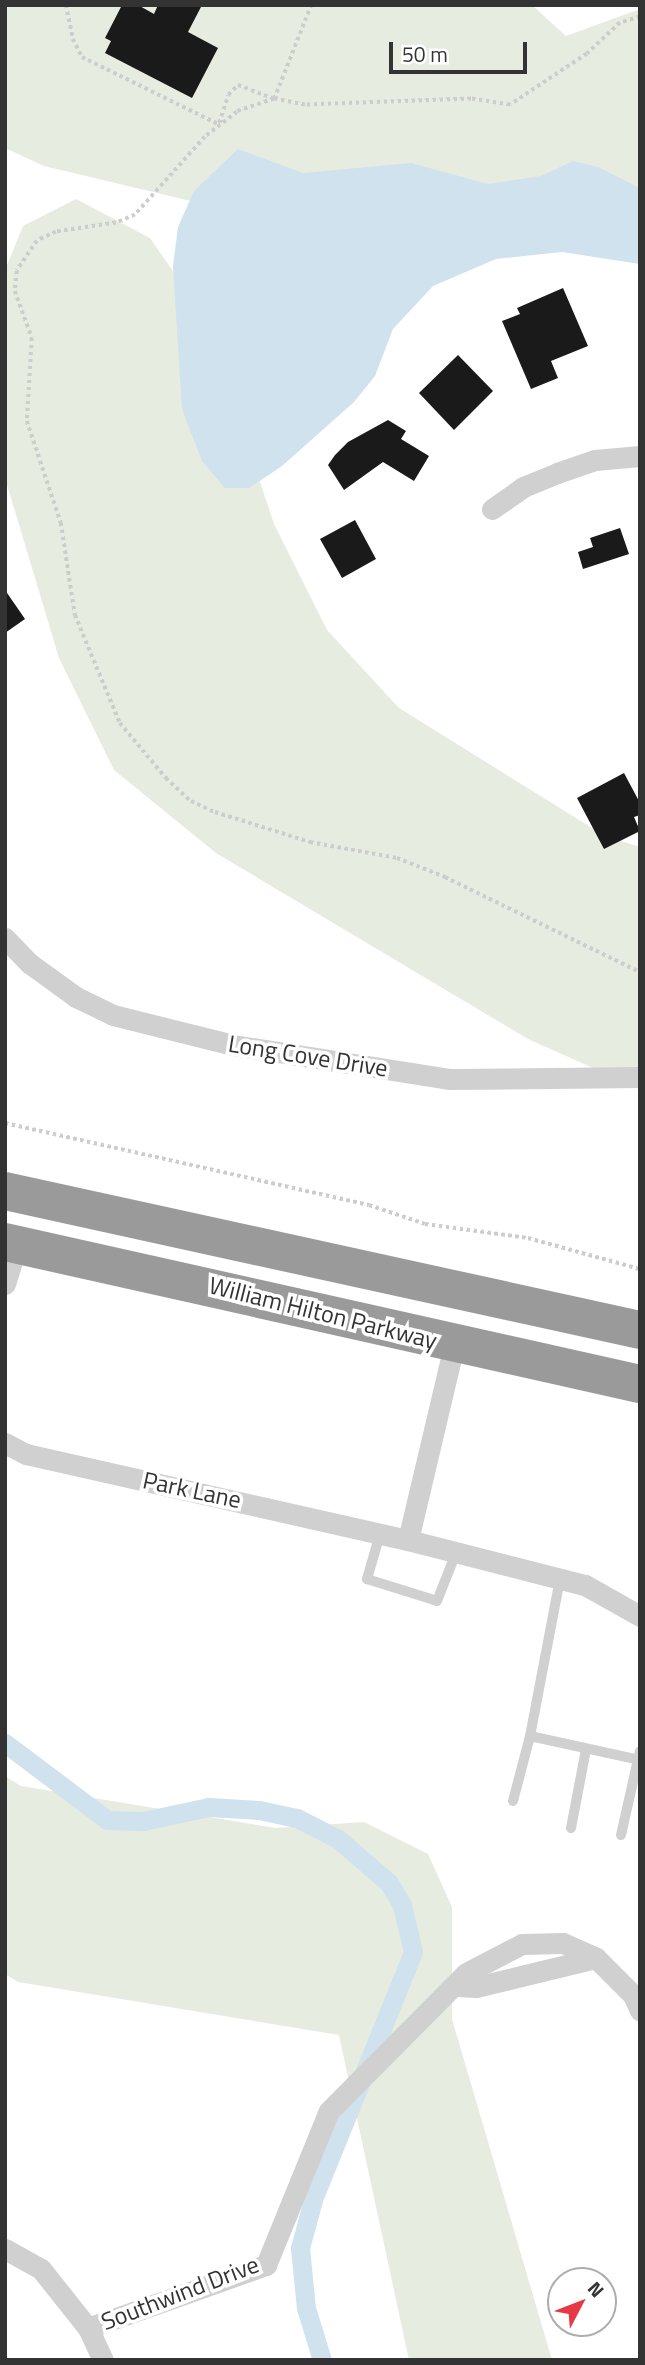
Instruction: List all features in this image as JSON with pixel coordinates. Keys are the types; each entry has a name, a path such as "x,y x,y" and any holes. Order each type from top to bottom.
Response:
{"highway":[{"name":"William Hilton Parkway","path":"5,1191 634,1329"},
{"name":"William Hilton Parkway","path":"11,1244 189,1280 453,1345 640,1384"},
{"path":"453,1345 487,1312 634,1329"}],"street":[{"path":"492,509 523,487 557,472 595,460 640,456"},
{"name":"Long Cove Drive","path":"5,937 29,963 76,997 113,1015 233,1045 450,1079 640,1077"},
{"path":"5,1284 11,1244"},
{"path":"408,1539 453,1345"},
{"name":"Park Lane","path":"5,1443 26,1454 408,1539 585,1585 640,1616"},
{"name":"Southwind Drive","path":"88,2328 266,2265 329,2111 457,1986 466,1973 536,1941 563,1943 596,1958 633,1995 640,2011"},
{"path":"457,1986 476,1987 596,1958"},
{"path":"5,2249 41,2269 88,2328 103,2360"}],"lane":[{"path":"380,1534 367,1579 437,1601 456,1553"},
{"path":"513,1801 530,1737 560,1579"},
{"path":"530,1737 639,1757 621,1835"},
{"path":"571,1828 586,1749"}],"path":[{"path":"66,5 73,39 82,57 218,124"},
{"path":"218,124 274,99 311,5"},
{"path":"640,17 620,23 587,54 510,105 471,99 305,105 274,99 238,85 228,95 218,124 135,215 116,223 56,232 37,242 17,271 15,291 32,338 27,421 61,523 75,615 120,723 191,801 310,842 397,858 640,972"},
{"path":"5,1124 369,1205 425,1224 483,1228 528,1238 640,1269"}],"shaded area":[{"path":"5,5 532,5 566,36 640,9 640,249 309,229 44,166 5,148"},
{"path":"76,199 150,238 206,319 274,524 327,630 399,708 605,836 640,847 640,1089 528,1039 216,853 114,770 59,658 5,478 5,270 23,226"},
{"path":"5,1776 21,1786 276,1828 364,1822 428,1854 452,1907 452,2019 552,2360 409,2360 339,2035 18,1982 5,1974"}],"water":[{"path":"238,149 303,173 411,163 488,184 541,176 573,161 598,167 640,188 640,264 562,252 496,259 433,286 393,329 375,376 354,402 282,466 249,488 225,488 202,461 182,409 173,266 178,227 194,191"}],"building":[{"path":"122,5 138,5 154,14 158,5 202,5 188,32 218,48 192,98 105,53 111,41 105,38"},
{"path":"563,288 588,346 551,361 558,378 531,389 502,321 520,314 517,308"},
{"path":"458,355 493,391 454,430 419,393"},
{"path":"388,420 406,431 401,439 429,456 414,481 383,462 344,490 328,465 348,442"},
{"path":"355,520 376,559 342,578 320,539"},
{"path":"620,528 629,554 583,569 578,552 593,547 590,538"},
{"path":"5,590 25,619 5,633"},
{"path":"624,773 640,803 640,815 634,817 640,831 604,849 577,798"}],"waterway":[{"path":"5,1743 107,1820 143,1821 209,1807 259,1810 297,1818 338,1839 389,1883 402,1905 413,1952 313,2200 300,2248 306,2308 322,2360"}]}
